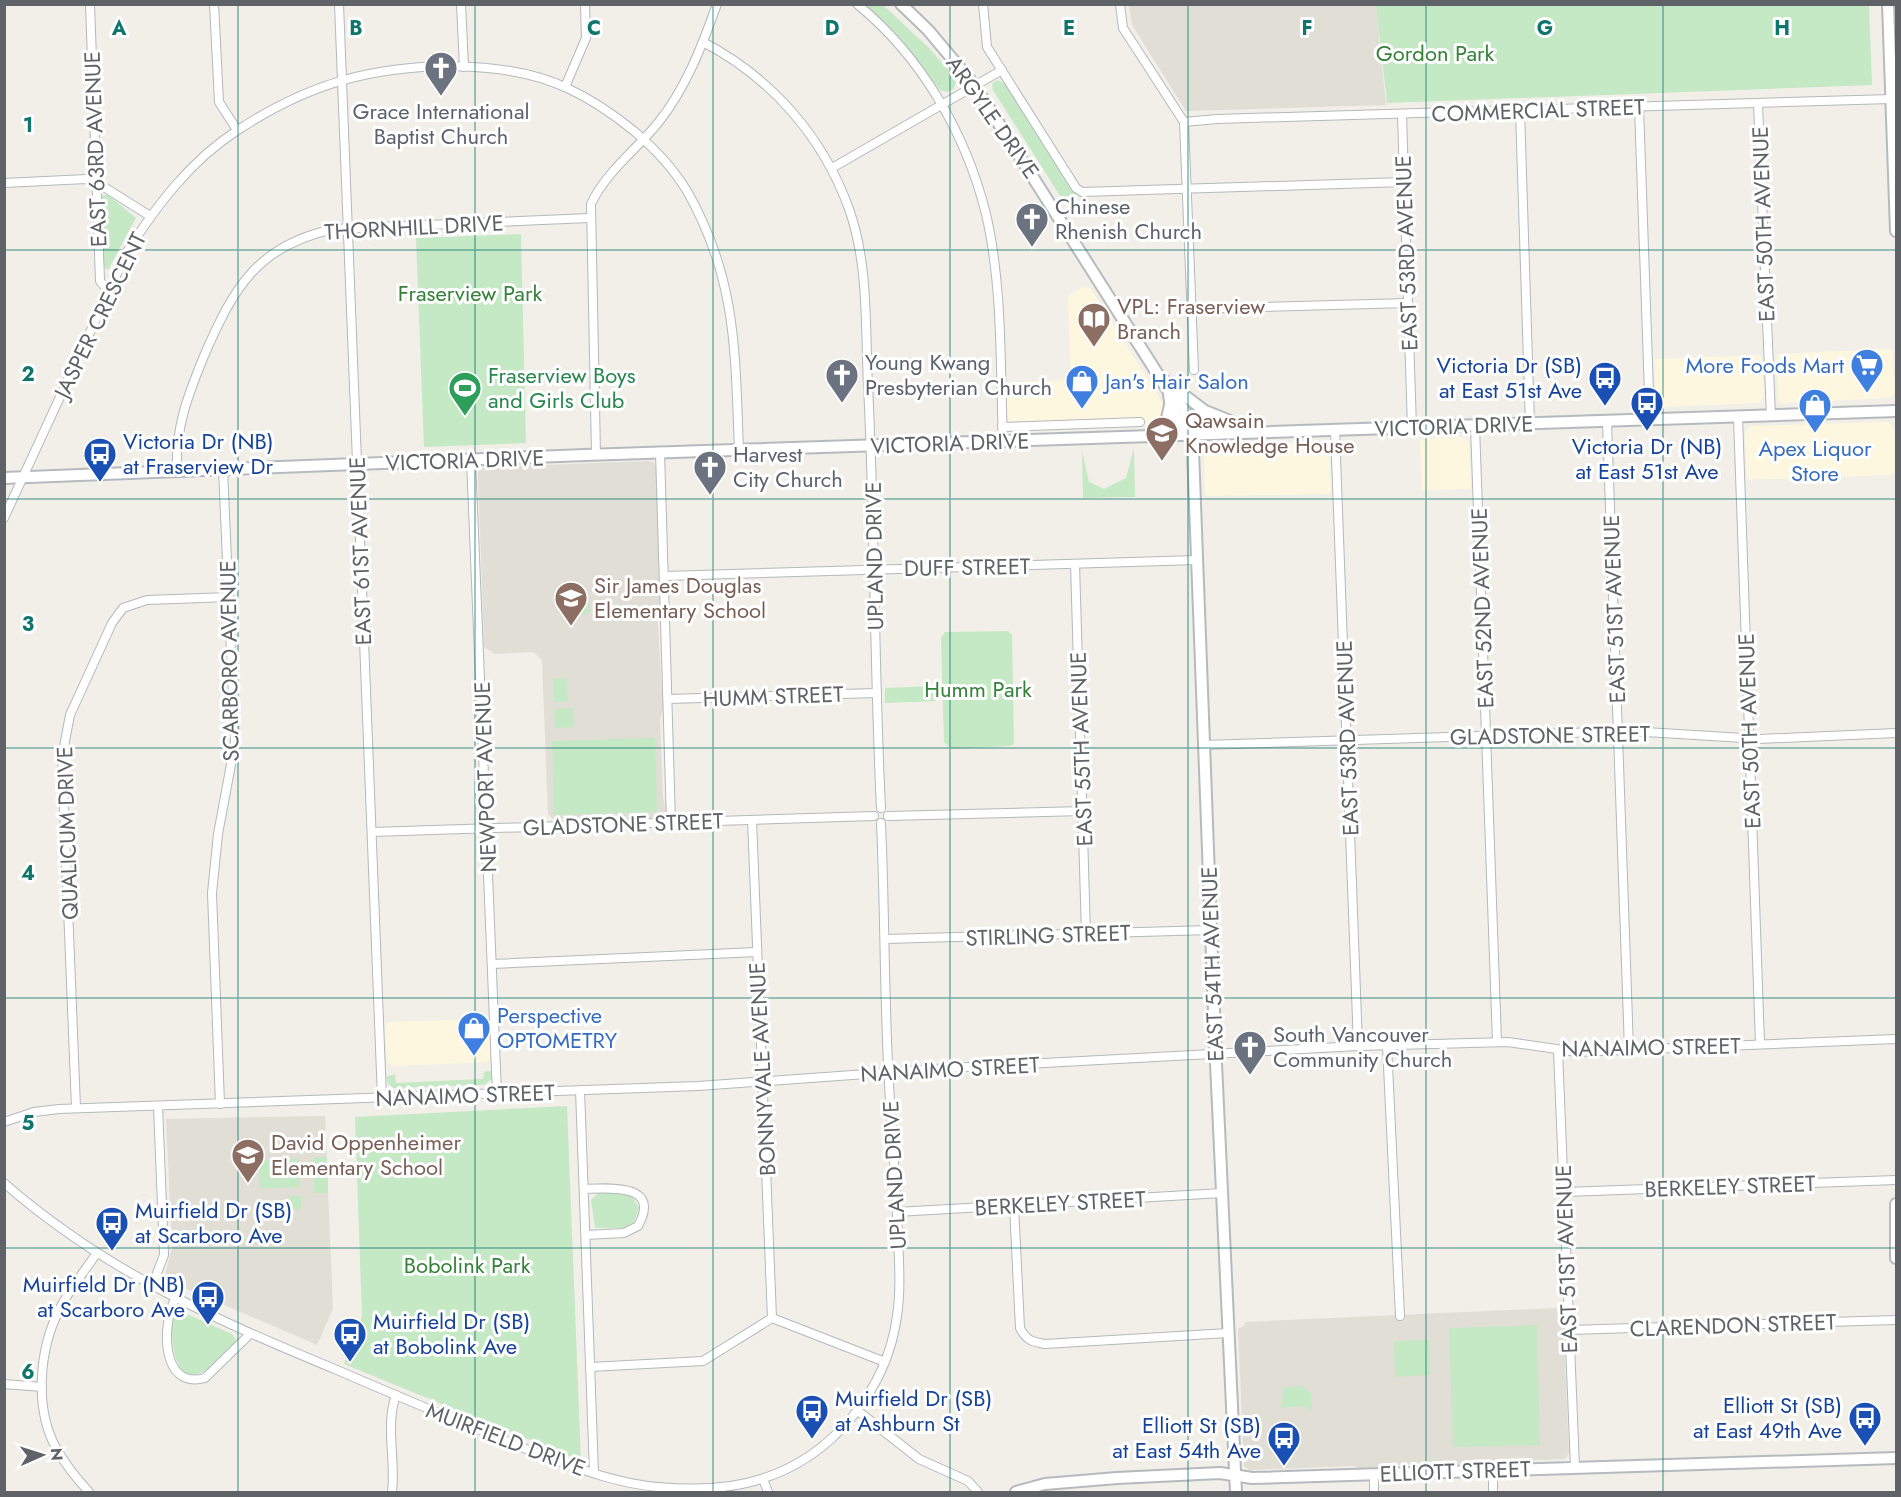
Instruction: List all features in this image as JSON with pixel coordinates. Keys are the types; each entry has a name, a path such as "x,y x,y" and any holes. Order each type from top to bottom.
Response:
{"street":[{"name":"EAST 63RD AVENUE","path":"90,4 100,281 108,291"},
{"path":"214,4 219,102 237,130"},
{"name":"EAST 61ST AVENUE","path":"339,4 382,1098"},
{"path":"461,4 464,67"},
{"path":"565,87 586,38 585,4"},
{"path":"596,454 589,218 591,204 597,191 665,113 683,85 717,4"},
{"path":"858,4 902,48 942,105 971,165 991,239 997,300 1003,441"},
{"name":"ARGYLE DRIVE","path":"901,4 928,30 975,86 1169,392 1177,398 1186,412 1191,424 1191,435"},
{"path":"983,4 987,47 1076,188 1082,192 1404,182"},
{"path":"1119,4 1123,28 1184,122 1194,370"},
{"path":"1891,10 1891,99 1895,154 1896,231"},
{"name":"UPLAND DRIVE","path":"703,42 734,60 769,88 809,133 832,168 850,212 859,244 864,284 871,445 881,808"},
{"name":"JASPER CRESCENT","path":"4,518 128,250 150,216 186,172 237,130 288,102 342,81 416,69 464,67 518,74 565,87 595,103 643,139 686,189 711,236 723,273 734,333 739,450"},
{"path":"832,168 1002,70"},
{"name":"COMMERCIAL STREET","path":"1184,122 1217,119 1891,99"},
{"name":"EAST 50TH AVENUE","path":"1758,104 1770,416"},
{"path":"1639,107 1650,421"},
{"path":"1520,111 1530,424"},
{"name":"EAST 53RD AVENUE","path":"1402,115 1412,428"},
{"path":"4,183 86,179 96,182 150,216"},
{"name":"THORNHILL DRIVE","path":"177,471 178,432 184,403 233,294 257,265 294,240 313,233 347,228 589,218"},
{"path":"1191,309 1408,303"},
{"path":"1160,376 1178,387 1205,411 1230,421 1244,432"},
{"name":"ARGYLE DRIVE","path":"1169,392 1170,405 1181,424 1191,435"},
{"path":"1156,436 1166,423 1170,405"},
{"name":"VICTORIA DRIVE","path":"4,478 596,454 1650,421 1896,411"},
{"name":"EAST 50TH AVENUE","path":"1738,417 1760,1044"},
{"path":"1002,427 1140,422"},
{"name":"EAST 51ST AVENUE","path":"1607,422 1629,1049"},
{"path":"1084,424 1086,438"},
{"name":"EAST 52ND AVENUE","path":"1475,426 1497,1042"},
{"name":"EAST 53RD AVENUE","path":"1335,430 1358,1046"},
{"name":"EAST 54TH AVENUE","path":"1191,435 1236,1492"},
{"path":"660,452 671,823"},
{"name":"NEWPORT AVENUE","path":"471,460 497,1094"},
{"name":"SCARBORO AVENUE","path":"220,1104 212,893 218,834 235,743 223,469"},
{"name":"DUFF STREET","path":"665,576 1197,560"},
{"name":"EAST 55TH AVENUE","path":"1075,564 1086,934"},
{"name":"QUALICUM DRIVE","path":"76,1108 62,757 70,715 112,623 123,608 147,600 229,597"},
{"name":"HUMM STREET","path":"668,699 877,693"},
{"name":"GLADSTONE STREET","path":"1204,746 1618,731 1749,739 1896,733"},
{"path":"888,816 886,810 881,808 874,816 881,823 888,816 1083,811"},
{"name":"GLADSTONE STREET","path":"372,832 874,816"},
{"name":"BONNYVALE AVENUE","path":"752,820 772,1318"},
{"name":"UPLAND DRIVE","path":"858,1411 885,1362 894,1333 899,1300 881,823"},
{"name":"STIRLING STREET","path":"885,939 1211,930"},
{"path":"492,964 757,952"},
{"name":"NANAIMO STREET","path":"4,1122 34,1112 76,1108 580,1090 1358,1046 1497,1042 1558,1050 1896,1039"},
{"path":"1387,1046 1400,1316"},
{"name":"EAST 51ST AVENUE","path":"1558,1050 1575,1467"},
{"path":"580,1090 594,1473"},
{"path":"152,1286 164,1254 159,1106"},
{"name":"BERKELEY STREET","path":"1564,1192 1896,1180"},
{"name":"MUIRFIELD DRIVE","path":"4,1183 39,1213 96,1254 175,1299 250,1334 396,1395 594,1473 656,1490 712,1489 763,1479 796,1464 819,1449 858,1411"},
{"path":"584,1189 627,1188 640,1199 643,1211 638,1226 630,1231 586,1235"},
{"name":"BERKELEY STREET","path":"897,1212 1222,1193"},
{"path":"1896,1204 1896,1258"},
{"path":"1014,1205 1020,1328 1024,1337 1032,1342 1045,1344 1228,1333"},
{"path":"89,1492 73,1474 56,1447 49,1428 42,1387 45,1351 51,1329 70,1292 96,1254"},
{"path":"175,1299 167,1313 169,1357 174,1371 184,1379 205,1378 250,1334"},
{"path":"590,1367 703,1361 772,1318 885,1362"},
{"name":"CLARENDON STREET","path":"1569,1330 1896,1320"},
{"path":"4,1384 42,1387"},
{"path":"392,1492 394,1476 392,1409 396,1395"},
{"path":"858,1411 919,1459 968,1480 978,1492"},
{"name":"ELLIOTT STREET","path":"1016,1492 1220,1473 1252,1478 1896,1458"},
{"path":"1493,1470 1493,1492"},
{"path":"1374,1474 1374,1492"},
{"path":"763,1479 768,1492"}],"shaded area":[{"path":"1129,5 1376,5 1386,105 1186,111 1132,25"},
{"path":"1084,286 1091,289 1162,402 1163,417 1154,427 1145,424 1143,417 1010,422 1006,419 1005,392 1013,382 1071,380 1068,296"},
{"path":"1892,350 1895,393 1890,398 1781,403 1778,401 1777,354"},
{"path":"1759,355 1762,357 1764,397 1759,403 1665,407 1658,405 1656,401 1654,359"},
{"path":"1889,422 1894,428 1895,470 1890,475 1747,480 1745,432 1750,426"},
{"path":"1463,437 1469,442 1471,489 1422,490 1420,439"},
{"path":"1325,442 1329,447 1331,491 1328,494 1205,496 1204,452 1209,446"},
{"name":"Sir James Douglas Elementary School","path":"650,461 657,469 660,601 657,608 663,710 660,720 663,798 666,810 659,818 555,821 548,814 542,660 533,652 494,654 484,647 478,472 484,467"},
{"path":"486,1019 490,1023 491,1053 488,1062 395,1066 387,1063 385,1026 388,1022"},
{"name":"David Oppenheimer Elementary School","path":"325,1116 333,1309 317,1345 164,1279 172,1248 166,1119"},
{"path":"1556,1308 1563,1315 1569,1453 1565,1459 1491,1464 1396,1465 1392,1468 1359,1469 1354,1466 1249,1470 1244,1466 1238,1329 1245,1325 1245,1322"}],"green space":[{"path":"865,5 883,5 928,47 954,76 956,83 953,89 947,92 940,90 903,42"},
{"name":"Gordon Park","path":"1376,5 1869,5 1872,85 1387,103"},
{"path":"997,80 1005,84 1076,194 1064,202 993,90 992,84"},
{"path":"103,195 108,195 136,218 108,270 104,267 101,199"},
{"name":"Fraserview Park","path":"521,234 526,443 424,447 416,238"},
{"path":"1180,394 1216,422 1198,425"},
{"path":"1134,448 1135,497 1083,498 1082,451 1089,482 1104,489 1126,478"},
{"path":"583,601 588,603 590,608 588,613 583,615 578,613 576,608 578,603"},
{"name":"Humm Park","path":"1008,631 1012,635 1014,744 951,749 944,742 941,638 945,632"},
{"path":"567,678 568,702 554,702 553,679"},
{"path":"935,686 936,701 885,703 885,688"},
{"path":"573,708 574,727 555,728 554,709"},
{"path":"655,738 657,812 554,815 552,741"},
{"path":"487,1071 492,1072 492,1079 484,1085 393,1088 386,1077 395,1074 396,1083 483,1079"},
{"name":"Bobolink Park","path":"567,1106 581,1461 344,1364 362,1316 355,1117"},
{"path":"314,1157 327,1157 328,1193 314,1193"},
{"path":"298,1158 300,1187 260,1189 259,1160"},
{"path":"621,1192 632,1196 639,1208 634,1222 624,1228 595,1228 591,1200 598,1193"},
{"path":"288,1196 301,1196 301,1209 292,1210"},
{"path":"180,1311 232,1334 236,1340 226,1354 204,1372 193,1375 184,1372 178,1365 172,1341 172,1315"},
{"path":"1537,1325 1540,1445 1453,1447 1449,1328"},
{"path":"1429,1340 1430,1375 1395,1377 1394,1341"},
{"path":"1303,1386 1311,1393 1312,1410 1307,1410 1306,1406 1281,1408 1284,1387"}],"place":[{"name":"Grace International Baptist Church","path":"441,97"},
{"name":"Chinese Rhenish Church","path":"1032,248"},
{"name":"VPL: Fraserview Branch","path":"1094,348"},
{"name":"More Foods Mart","path":"1867,394"},
{"name":"Young Kwang Presbyterian Church","path":"842,404"},
{"name":"Victoria Dr (SB) at East 51st Ave","path":"1605,407"},
{"name":"Jan's Hair Salon","path":"1082,410"},
{"name":"Fraserview Boys and Girls Club","path":"465,417"},
{"name":"Victoria Dr (NB) at East 51st Ave","path":"1647,432"},
{"name":"Apex Liquor Store","path":"1815,434"},
{"name":"Qawsain Knowledge House","path":"1162,462"},
{"name":"Victoria Dr (NB) at Fraserview Dr","path":"100,483"},
{"name":"Harvest City Church","path":"710,496"},
{"name":"Sir James Douglas Elementary School","path":"571,627"},
{"name":"Perspective OPTOMETRY","path":"474,1057"},
{"name":"South Vancouver Community Church","path":"1250,1076"},
{"name":"David Oppenheimer Elementary School","path":"248,1184"},
{"name":"Muirfield Dr (SB) at Scarboro Ave","path":"112,1252"},
{"name":"Muirfield Dr (NB) at Scarboro Ave","path":"208,1326"},
{"name":"Muirfield Dr (SB) at Bobolink Ave","path":"350,1363"},
{"name":"Muirfield Dr (SB) at Ashburn St","path":"812,1440"},
{"name":"Elliott St (SB) at East 49th Ave","path":"1865,1447"},
{"name":"Elliott St (SB) at East 54th Ave","path":"1284,1467"}]}
